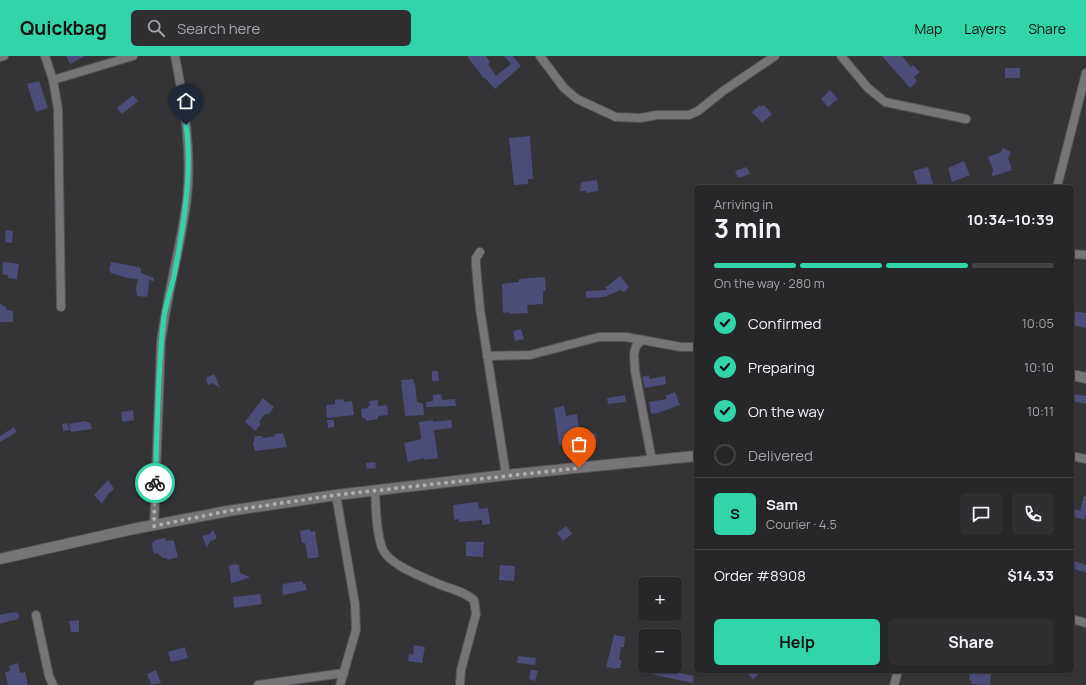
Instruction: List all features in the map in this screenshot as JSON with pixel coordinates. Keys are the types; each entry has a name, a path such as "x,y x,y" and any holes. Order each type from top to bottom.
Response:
{"street":[{"path":"0,57 4,56"},
{"path":"44,56 53,80 58,109 61,307"},
{"path":"53,80 133,56"},
{"path":"154,526 161,342 187,197 188,138 175,56"},
{"path":"540,56 564,88 576,99 616,117 640,118 657,115 689,115 698,111 723,91 775,56"},
{"path":"841,56 868,88 885,102 966,119"},
{"path":"1058,185 1086,73"},
{"path":"480,252 476,258 476,266 487,356 506,475"},
{"path":"1074,254 1086,255"},
{"path":"487,356 530,355 599,337 613,336 681,347 694,347"},
{"path":"642,340 636,346 634,354 635,371 652,461"},
{"path":"1074,375 1086,378"},
{"path":"0,559 133,529 228,511 336,495 506,475 694,456"},
{"path":"1074,456 1086,459"},
{"path":"375,490 382,549 393,561 405,568 448,588 465,593 474,600 476,614 461,670 460,685"},
{"path":"336,495 355,610 356,630 340,685"},
{"path":"36,615 49,676 53,685"},
{"path":"1074,619 1086,623"},
{"path":"258,685 344,673"},
{"path":"894,685 897,673"}],"building":[{"path":"66,56 85,56 70,64"},
{"path":"467,56 486,56 490,62 488,64 496,76 511,64 504,56 513,56 521,66 495,89 485,78 484,79"},
{"path":"882,56 902,56 911,67 913,65 920,72 914,77 917,81 910,88"},
{"path":"1005,68 1020,68 1020,78 1005,78"},
{"path":"39,81 48,108 36,112 27,84"},
{"path":"830,90 838,99 828,107 821,99"},
{"path":"133,95 138,101 122,114 117,108"},
{"path":"760,105 761,107 764,105 772,114 762,123 752,112"},
{"path":"530,136 533,179 528,179 528,184 514,185 509,138"},
{"path":"1003,148 1011,152 1008,158 1012,170 991,177 993,170 988,157 1001,152"},
{"path":"964,161 970,175 952,182 948,168"},
{"path":"747,167 750,174 738,178 735,171"},
{"path":"928,167 933,184 917,185 913,171"},
{"path":"597,180 598,191 586,193 586,191 580,191 581,182"},
{"path":"6,230 13,231 12,243 5,242"},
{"path":"3,262 19,264 17,279 8,278 8,275 2,274"},
{"path":"111,262 139,267 141,269 141,273 154,278 154,281 149,280 148,295 146,297 137,296 136,288 138,279 111,273 109,270"},
{"path":"620,276 629,287 624,292 621,290 604,297 586,298 586,291 607,290 605,287"},
{"path":"545,277 546,291 543,291 543,304 527,305 528,313 503,313 502,284 519,282 519,279"},
{"path":"0,304 6,307 7,310 13,311 13,322 0,322"},
{"path":"1074,311 1086,313 1086,328 1074,325"},
{"path":"521,329 524,339 515,341 513,331"},
{"path":"432,371 438,371 439,381 432,381"},
{"path":"214,374 220,388 212,383 209,385 207,383 206,378"},
{"path":"649,375 650,379 665,376 666,384 645,388 642,377"},
{"path":"413,379 415,383 417,402 423,403 424,415 405,416 401,380"},
{"path":"675,392 680,405 651,414 649,402 667,399 665,396"},
{"path":"441,394 442,400 455,399 456,406 426,407 426,402 433,401 433,395"},
{"path":"1074,394 1086,396 1086,404 1074,401"},
{"path":"625,395 626,402 608,404 607,398"},
{"path":"263,398 274,407 269,414 263,416 259,422 261,424 255,431 245,422"},
{"path":"343,399 344,402 352,401 354,415 327,418 326,405 335,404 335,400"},
{"path":"378,400 378,406 387,405 388,415 378,416 378,419 366,421 365,418 362,418 361,409 368,408 368,406 370,406 369,401"},
{"path":"564,406 566,416 577,414 580,434 585,433 586,440 559,445 554,408"},
{"path":"133,410 134,420 122,422 121,412"},
{"path":"327,420 334,420 334,427 328,428"},
{"path":"433,420 433,422 451,420 452,428 434,430 438,458 424,460 424,458 408,462 404,443 421,439 419,422"},
{"path":"85,421 90,423 92,429 71,432 69,424"},
{"path":"67,423 70,430 63,431 62,424"},
{"path":"14,427 17,432 0,442 0,436"},
{"path":"283,433 287,447 255,451 253,444 255,436 262,436 263,438 275,436 274,434"},
{"path":"596,433 597,441 590,442 589,434"},
{"path":"375,462 376,468 367,469 366,463"},
{"path":"108,480 114,489 108,494 102,504 94,495"},
{"path":"1084,496 1086,497 1086,514 1084,520 1074,517 1074,509 1080,511"},
{"path":"478,502 479,509 488,508 490,524 482,525 482,520 459,522 459,519 454,520 453,505"},
{"path":"566,526 572,534 563,541 557,533"},
{"path":"310,529 310,532 315,531 319,557 308,559 305,543 302,543 300,531"},
{"path":"213,530 216,535 216,539 210,541 207,548 202,536 209,534"},
{"path":"165,538 167,541 174,541 178,557 168,560 157,553 155,554 152,543 155,540"},
{"path":"466,542 484,542 483,557 466,556"},
{"path":"1074,561 1086,565 1086,573 1074,569"},
{"path":"235,564 239,565 240,573 250,577 231,583 229,566"},
{"path":"500,565 515,566 514,581 499,580"},
{"path":"302,581 303,584 305,583 307,590 283,595 283,584"},
{"path":"260,594 262,604 234,608 233,597"},
{"path":"14,612 18,613 19,617 16,620 0,624 0,615"},
{"path":"79,620 79,632 71,632 69,621"},
{"path":"614,635 625,637 624,647 621,647 619,660 622,661 620,668 616,669 606,667"},
{"path":"414,645 425,647 422,663 408,661 409,654 413,655"},
{"path":"185,647 188,658 171,662 168,652"},
{"path":"518,656 536,658 535,665 517,663"},
{"path":"18,663 20,673 25,672 28,685 8,685 5,672 10,671 9,666"},
{"path":"156,670 161,683 151,685 147,674"},
{"path":"531,670 538,671 535,681 529,679"},
{"path":"646,673 680,673 694,676 693,683"},
{"path":"747,673 756,673 758,675 753,679"},
{"path":"970,673 991,674 990,685 971,684 972,681 969,680"}],"way so far":[{"path":"155,483 154,526 228,511 336,495 579,468"}],"route":[{"path":"155,483 161,342 187,197 188,138 186,125"}]}
